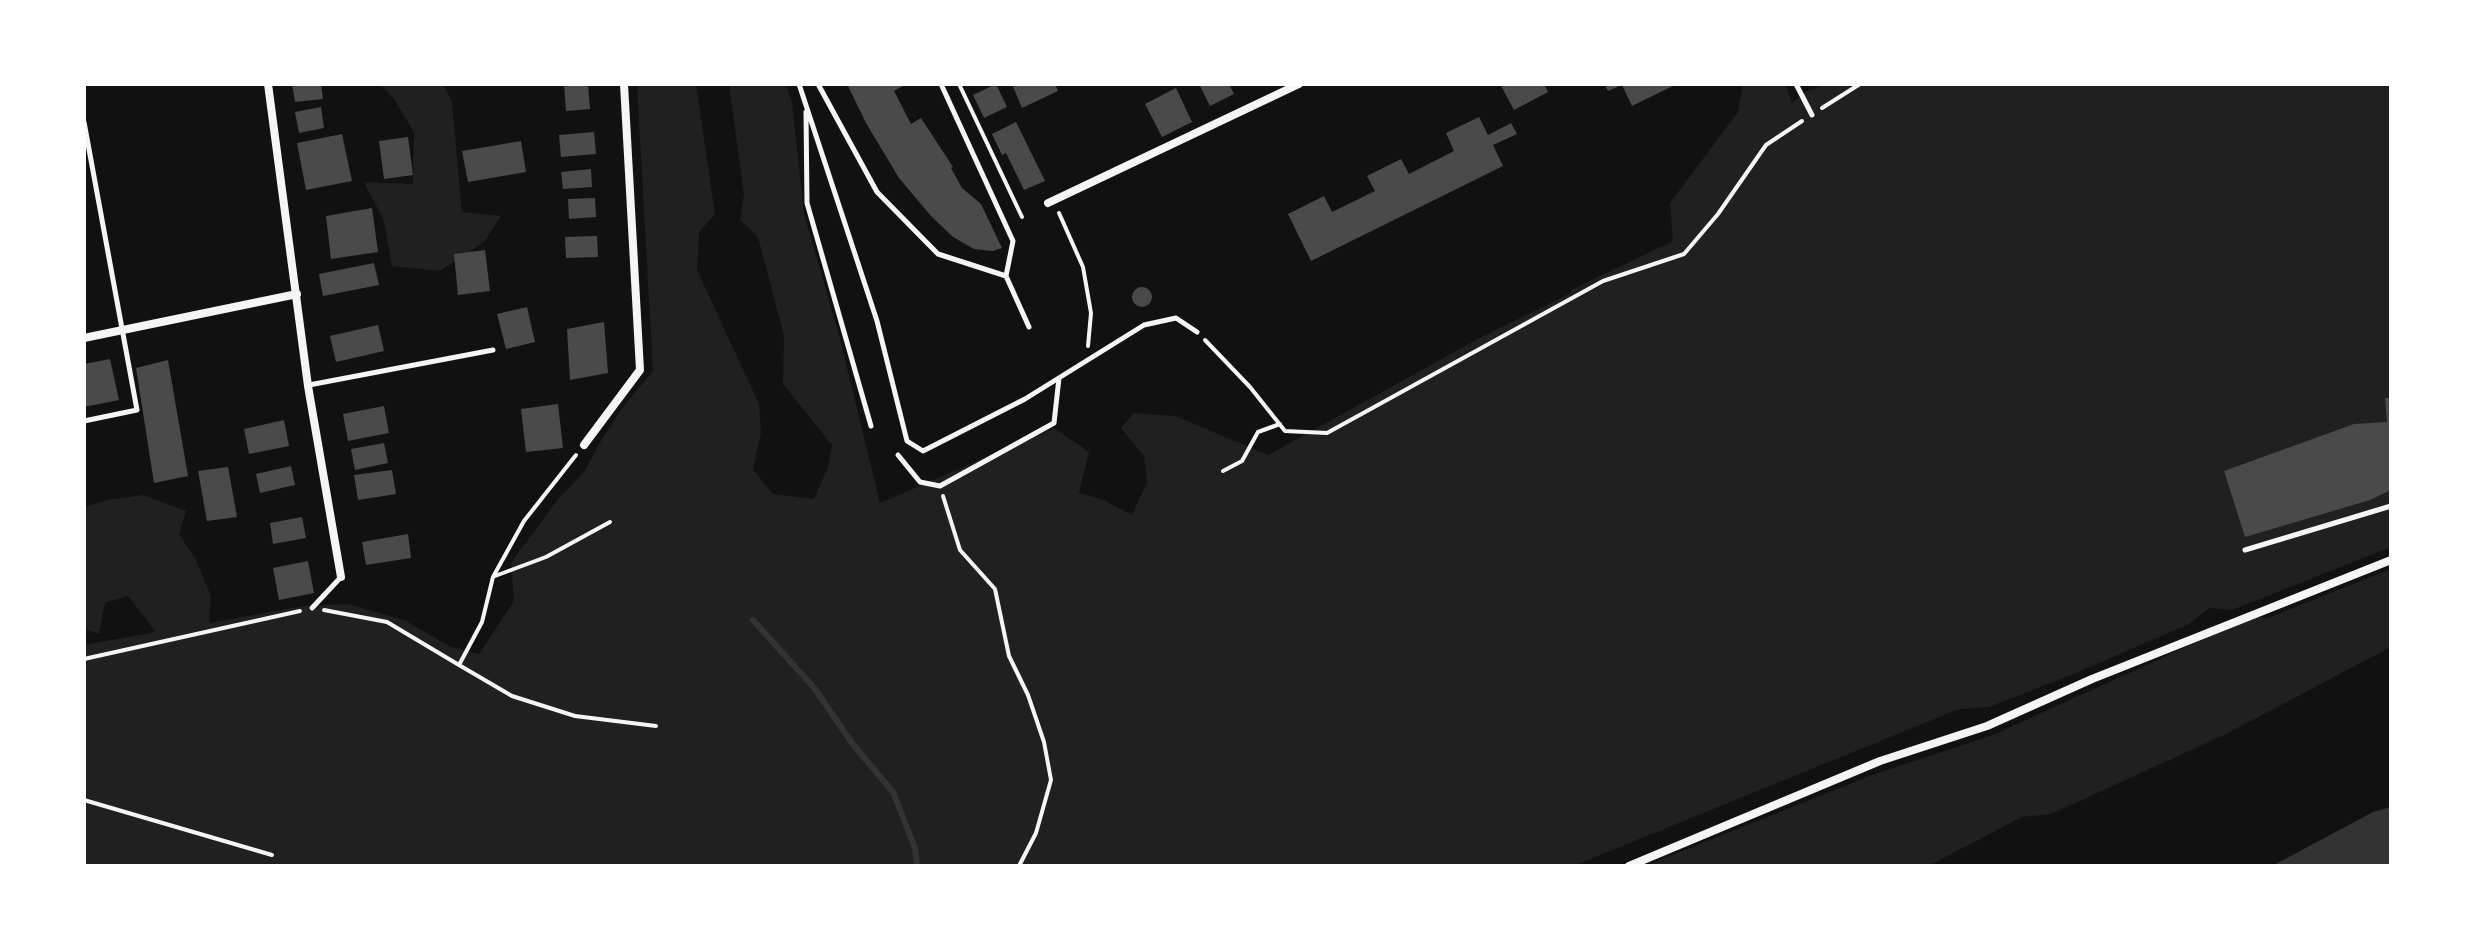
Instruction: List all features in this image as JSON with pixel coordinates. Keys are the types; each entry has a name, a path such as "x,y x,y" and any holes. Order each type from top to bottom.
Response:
{"street":[{"path":"268,84 308,386 341,577"},
{"path":"584,445 640,370 624,84"},
{"path":"1051,202 1299,84"},
{"path":"84,338 297,294"},
{"path":"1629,866 1880,761 1987,726 2092,679 2391,560"}],"lane":[{"path":"799,84 877,321 907,441 923,451 1025,399 1144,325 1176,318 1197,332"},
{"path":"818,84 877,192 938,254 1006,276"},
{"path":"941,84 1013,241 1006,276 1029,327"},
{"path":"1796,84 1812,115"},
{"path":"806,106 807,203 871,426"},
{"path":"84,122 137,410 84,421"},
{"path":"308,386 493,350"},
{"path":"898,455 920,482 940,486 1054,423 1059,378"},
{"path":"2245,550 2391,506"},
{"path":"312,608 341,577"}],"path":[{"path":"959,84 1022,217"},
{"path":"1197,332 1250,387 1285,431 1327,433 1603,281 1684,254 1718,214 1766,145"},
{"path":"1051,202 1083,267 1091,313 1087,361"},
{"path":"1223,471 1242,461 1258,432 1280,424"},
{"path":"459,665 482,622 493,577 524,521 584,445"},
{"path":"940,486 960,550 995,589 1009,656 1028,695 1044,742 1051,780 1036,833 1019,866"},
{"path":"493,577 546,557 610,522"},
{"path":"84,659 312,608 387,622 512,696 575,716 656,726"},
{"path":"84,800 272,855"}],"shaded area":[{"path":"380,84 443,84 452,102 462,212 501,216 484,242 440,271 392,266 384,221 364,182 413,184 414,132 394,99"},
{"path":"637,84 696,84 715,214 699,232 697,270 759,404 761,432 753,470 773,494 814,499 828,467 832,445 783,384 784,336 758,237 740,220 744,194 729,84 786,84 792,102 804,214 839,335 880,503 1054,428 1089,452 1079,493 1104,500 1132,515 1147,482 1144,456 1121,428 1134,413 1175,416 1268,455 1478,339 1673,241 1670,203 1738,112 1743,84 1785,84 1792,103 1806,92 1825,84 2391,84 2391,547 2232,610 2209,608 2189,624 2076,673 1989,707 1959,709 1573,866 84,866 84,645 156,632 128,596 105,603 99,634 87,630 84,617 84,508 107,500 143,495 186,511 179,534 196,560 211,596 209,623 303,606 348,604 404,620 451,647 479,654 514,601 511,563 558,499 584,472 623,407 653,371"},
{"path":"2391,569 2391,647 2226,734 2051,814 2022,817 1928,866 1645,866 1872,775 1993,735 2230,627 2256,617 2268,618"},
{"path":"2391,807 2391,866 2272,866 2373,812"}],"building":[{"path":"292,84 321,84 323,99 295,102"},
{"path":"564,84 588,84 590,109 566,111"},
{"path":"847,84 902,84 894,91 911,124 921,118 953,167 962,188 981,204 1002,248 993,251 974,249 953,237 931,216 899,178"},
{"path":"996,84 1007,107 984,118 973,95"},
{"path":"1012,84 1055,84 1058,91 1022,108"},
{"path":"1199,84 1229,84 1234,94 1210,106"},
{"path":"1500,84 1544,84 1548,92 1514,110"},
{"path":"1604,84 1677,84 1632,106 1622,85 1608,91"},
{"path":"1176,88 1192,122 1162,137 1145,104"},
{"path":"321,107 324,128 299,133 295,112"},
{"path":"1479,117 1488,135 1511,123 1517,134 1493,145 1503,166 1311,261 1288,214 1324,196 1332,212 1375,191 1367,176 1401,159 1409,174 1454,151 1446,133"},
{"path":"1016,122 1045,181 1024,190 1006,153 1002,155 992,134"},
{"path":"594,132 596,154 561,157 559,135"},
{"path":"342,134 352,181 306,190 297,143"},
{"path":"408,137 413,175 384,179 379,141"},
{"path":"521,141 526,172 468,182 462,151"},
{"path":"591,169 592,187 563,189 561,172"},
{"path":"595,198 596,217 569,219 568,199"},
{"path":"372,208 378,252 331,259 326,216"},
{"path":"597,236 598,257 566,258 565,237"},
{"path":"485,250 490,291 458,295 454,254"},
{"path":"374,263 379,285 323,296 319,274"},
{"path":"1142,287 1149,290 1152,297 1149,304 1142,307 1135,304 1132,297 1135,290"},
{"path":"527,307 535,342 506,349 497,314"},
{"path":"604,322 608,373 570,380 567,329"},
{"path":"378,325 384,351 336,362 330,336"},
{"path":"110,359 119,400 84,407 84,364"},
{"path":"168,360 188,476 154,483 136,368"},
{"path":"2385,398 2391,398 2391,490 2370,500 2245,537 2224,471 2354,424 2387,422"},
{"path":"558,404 563,448 526,452 521,409"},
{"path":"384,406 389,433 348,441 343,414"},
{"path":"284,420 289,446 249,454 244,429"},
{"path":"384,443 388,463 355,470 351,449"},
{"path":"291,466 295,485 260,493 256,474"},
{"path":"228,467 237,517 207,521 198,471"},
{"path":"392,470 396,494 358,500 354,475"},
{"path":"302,517 306,538 273,544 270,523"},
{"path":"408,534 411,558 366,565 362,542"},
{"path":"308,561 314,593 279,600 273,568"}],"waterway":[{"path":"753,620 815,689 852,743 893,792 915,848 917,866"}]}
